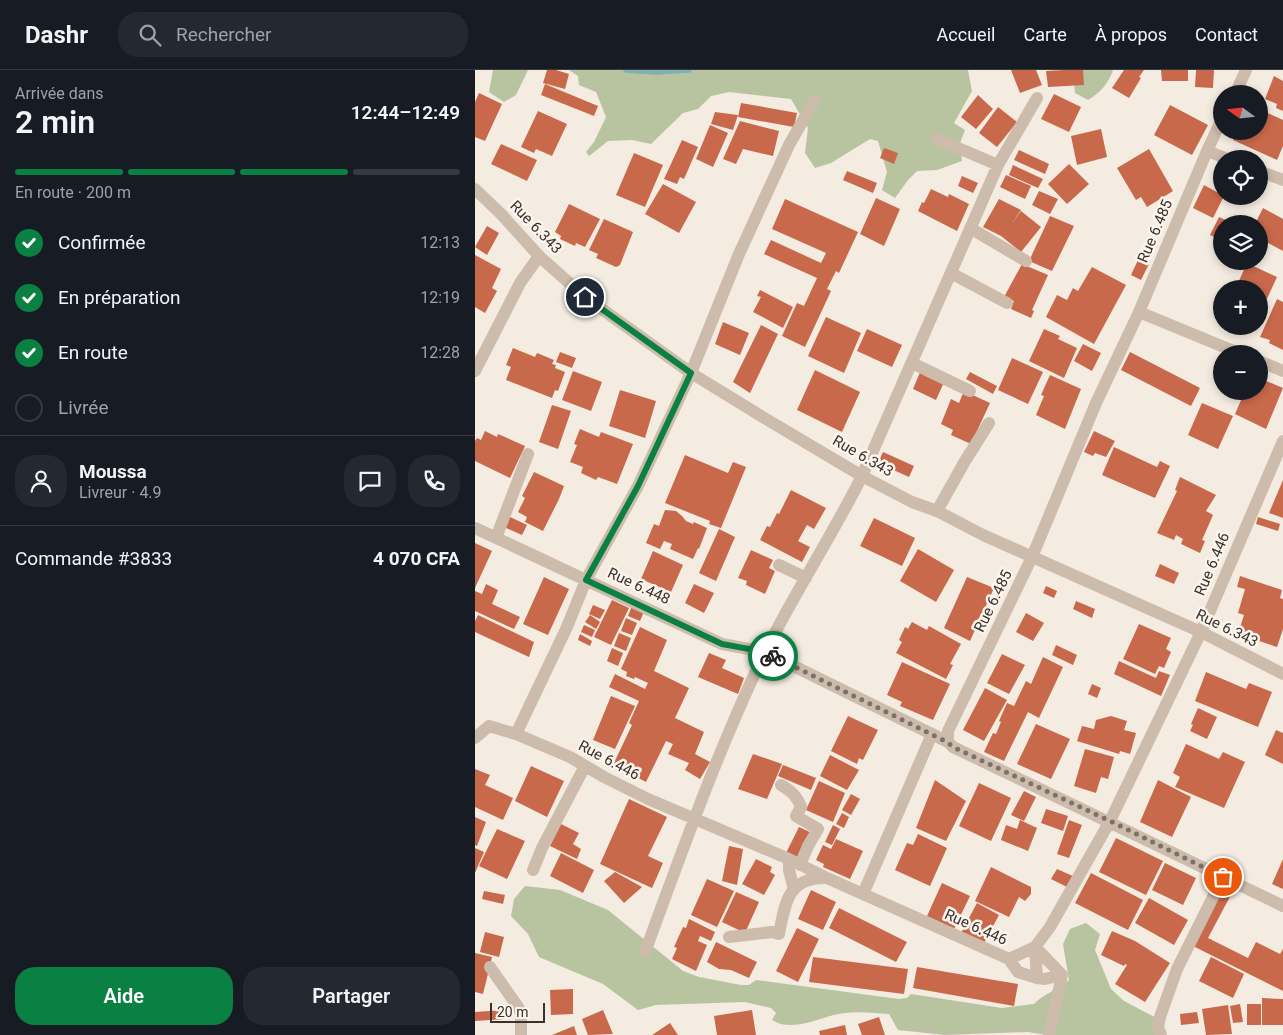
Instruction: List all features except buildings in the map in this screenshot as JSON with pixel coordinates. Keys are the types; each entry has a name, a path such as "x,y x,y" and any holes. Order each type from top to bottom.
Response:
{"street":[{"path":"1239,85 1246,70"},
{"path":"645,952 716,765 765,652 842,516 862,476 998,166 1037,98"},
{"path":"517,734 567,627 586,580 638,486 691,373 743,246 789,145 814,101"},
{"name":"Rue 6.485","path":"947,742 948,731 1032,557 1096,403 1139,312 1213,138"},
{"path":"937,139 998,166"},
{"path":"1207,151 1213,153"},
{"path":"1268,174 1283,180"},
{"name":"Rue 6.343","path":"475,189 502,215 539,256 585,297 691,373 862,476 983,535 1201,632 1283,674"},
{"path":"970,228 1026,261"},
{"path":"475,371 520,283 539,256"},
{"path":"951,273 1007,303"},
{"path":"1139,312 1219,345"},
{"path":"912,363 969,391"},
{"path":"1268,365 1283,371"},
{"path":"937,511 965,460 989,423"},
{"name":"Rue 6.446","path":"475,721 517,734 570,757 648,799 794,862 1009,959 1035,947 1050,927 1110,821 1201,632 1283,441"},
{"path":"496,538 528,454"},
{"name":"Rue 6.448","path":"475,528 722,644 765,652 947,742"},
{"path":"779,565 806,578"},
{"path":"475,738 489,726"},
{"path":"863,894 932,734"},
{"path":"947,742 953,747 1283,906"},
{"path":"533,870 542,848 585,766"},
{"path":"781,785 793,793 799,801 801,807 796,816 818,829 789,870 794,890"},
{"path":"1161,1035 1159,1027 1160,1017 1177,969 1223,877"},
{"path":"729,937 772,932 779,934 787,899 794,890 810,878 827,878"},
{"path":"1035,947 1062,975"},
{"path":"1035,947 1037,978"},
{"path":"1009,959 1018,972 1037,978 1045,979 1062,975"},
{"path":"490,967 521,1013 521,1035"},
{"path":"1049,1035 1062,975"}],"green space":[{"path":"493,70 528,70 516,95 504,102 489,92"},
{"path":"569,70 968,70 972,91 954,123 965,130 960,143 962,161 937,170 917,171 895,198 882,190 887,172 878,141 870,139 831,163 815,168 805,153 808,128 791,99 729,92 711,96 698,109 683,113 651,144 632,140 608,141 589,156 586,152 594,142 606,117 596,92 579,85 578,76"},
{"path":"1073,70 1113,70 1103,88 1088,100 1075,93"},
{"path":"525,886 560,890 608,910 683,971 699,977 741,985 749,985 756,980 899,999 907,998 911,994 1002,1008 1034,1004 1069,980 1063,944 1070,929 1086,923 1100,934 1095,950 1111,989 1124,1001 1162,1021 1163,1035 1047,1035 1028,1032 945,1035 898,1030 889,1014 862,1012 836,1014 789,1025 780,1024 772,1020 776,1013 771,1008 745,1002 656,1005 638,1010 603,984 539,957 528,934 511,916 514,899"}],"waterway":[{"path":"626,70 656,72 689,70"}],"way so far":[{"path":"773,656 947,742 953,747 1223,877"}],"route":[{"path":"585,297 691,373 638,486 586,580 722,644 765,652 773,656"}]}
